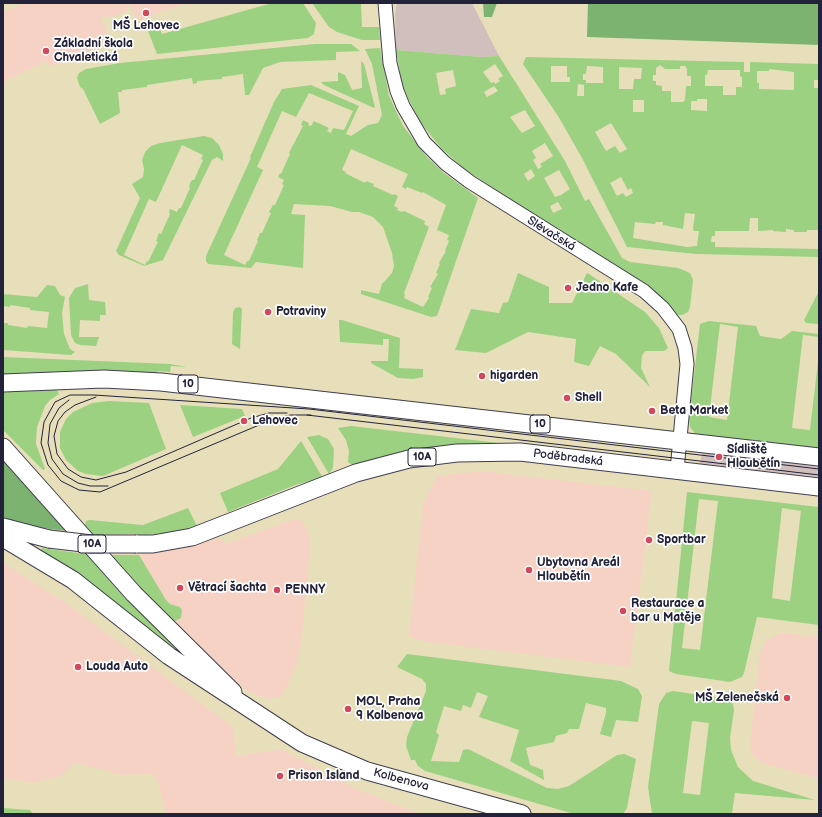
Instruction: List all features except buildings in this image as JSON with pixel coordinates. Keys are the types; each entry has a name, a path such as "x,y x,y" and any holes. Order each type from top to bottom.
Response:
{"main road":[{"name":"10","path":"3,383 75,380 133,380 259,392 819,456"},
{"path":"3,447 134,594 208,665 245,705"},
{"name":"Poděbradská","path":"3,527 49,539 92,544 153,544 192,537 356,473 409,459 457,453 520,452 819,487"},
{"path":"3,538 73,580 169,656 197,676 245,705"},
{"name":"Kolbenova","path":"245,705 279,729 320,752 367,771 522,814"}],"street":[{"name":"Slévačská","path":"385,3 390,63 397,91 405,112 424,142 445,163 470,182 644,291 663,308 679,329 685,348 687,364 677,470"}],"shaded area":[{"name":"Základní škola Chvaletická","path":"25,3 126,3 128,10 109,18 107,15 101,18 111,41 50,67 47,61 5,81 7,84 3,86 3,12"},
{"name":"MŠ Lehovec","path":"129,3 185,3 137,21"},
{"path":"397,3 472,3 499,56 481,57 396,50 395,14"},
{"path":"703,450 707,453 819,466 819,477 705,464 704,469 700,463"},
{"name":"Ubytovna Areál Hloubětín","path":"481,471 652,491 630,667 428,642 409,637 423,504 437,476"},
{"path":"295,519 302,521 308,531 310,547 301,646 295,668 282,696 269,699 246,691 184,634 109,555 139,555 221,538 225,544"},
{"name":"Louda Auto","path":"3,563 72,607 233,727 236,756 281,749 356,789 421,814 166,814 158,782 153,774 122,775 75,763 61,775 35,783 3,778"},
{"name":"MŠ Zelenečská","path":"784,633 819,637 819,779 762,763 752,755 750,744 760,652 766,642 774,636"}],"green space":[{"path":"272,3 303,3 316,23 314,34 308,38 157,54 148,31 159,27 162,34"},
{"path":"312,3 361,3 362,27 379,27 380,40 362,40 337,32 329,27"},
{"path":"483,3 497,3 492,17 484,17"},
{"path":"588,3 819,3 819,45 587,37"},
{"path":"315,44 351,44 360,51 336,52 336,60 280,62 263,68 249,95 245,95 243,74 222,77 222,79 197,81 197,83 193,84 192,78 147,85 147,87 122,90 122,92 118,92 120,113 100,124 83,89 80,87 77,78 79,73 86,69 120,63"},
{"path":"380,48 389,96 403,126 427,157 444,173 478,198 437,316 431,317 361,294 361,290 379,294 382,284 392,273 394,266 392,253 383,227 373,217 359,212 352,212 330,206 294,204 291,214 305,215 303,268 256,262 251,268 208,264 206,261 206,256 251,158 250,157 274,102 282,89 311,85 359,106 346,134 351,136 368,125 378,123 382,115 372,64 365,49","holes":["309,93 353,111 344,130 333,128 331,133 327,131 329,128 314,121 311,126 303,120 301,125 303,126 289,153 290,154 281,174 280,173 278,177 284,180 282,184 284,185 275,205 273,205 269,212 271,213 262,233 260,233 249,261 247,261 245,265 224,255 263,170 257,167 282,111 296,117","351,149 408,174 402,187 406,189 407,187 422,193 423,192 446,205 437,230 449,235 447,240 449,241 445,250 446,251 439,263 440,264 436,273 438,274 430,287 432,288 428,297 429,298 423,307 404,298 404,293 429,227 424,224 425,221 404,211 402,212 397,210 398,208 394,206 398,196 373,186 374,184 366,181 365,183 342,170"]},
{"path":"396,50 481,57 499,56 565,161 585,201 589,199 622,258 630,262 678,268 690,273 693,280 690,307 688,312 682,315 677,315 658,294 536,217 462,167 441,148 421,123 402,84","holes":["495,64 503,76 498,79 500,81 495,84 494,82 491,83 483,72","453,70 456,86 445,89 446,94 440,95 436,73","494,86 498,91 487,97 484,92","525,110 535,126 522,133 510,117","545,143 553,156 540,164 542,167 538,169 533,160 536,158 532,151","531,169 535,176 528,181 524,174","559,170 570,189 555,197 544,178","558,202 562,209 553,213 550,206"]},
{"path":"526,57 744,62 744,72 750,72 750,62 819,64 819,80 814,80 814,88 819,88 819,230 807,230 807,232 794,232 794,230 786,229 786,232 773,230 758,231 758,218 750,218 749,231 715,231 715,236 712,236 711,242 715,242 715,247 819,249 819,257 696,254 627,247 582,158 558,116 523,64","holes":["660,65 665,69 680,69 680,66 685,66 687,69 687,76 691,76 691,86 686,86 685,100 683,102 671,102 671,91 662,91 662,86 656,85 656,81 653,81 653,75 656,75 656,68","551,66 567,66 567,77 570,77 570,82 551,82","587,66 603,67 603,83 586,83 586,80 583,80 583,74 586,74","619,67 642,68 641,79 634,79 633,89 619,89","769,69 794,72 794,90 759,89 759,83 757,83 757,71 769,71","708,70 740,70 742,87 736,87 736,95 723,95 723,86 705,86 705,75 707,75","578,84 584,85 584,96 577,96","697,99 707,99 707,111 691,110 691,101 697,101","633,100 644,100 644,112 633,112","611,123 627,149 620,153 615,146 606,151 595,132","621,177 628,190 631,188 633,193 626,197 623,193 617,196 610,183","685,213 695,214 693,228 694,231 699,231 697,246 687,247 633,238 635,222 655,224 656,222 663,222 663,225 683,229"]},
{"path":"361,61 364,64 374,108 324,85 321,82 338,81 338,72 345,75 352,90 362,88"},
{"path":"204,136 212,138 219,145 223,154 223,161 217,157 212,160 163,260 144,266 119,255 116,251 140,198 132,184 143,177 144,169 142,160 145,152 151,146 160,143","holes":["182,145 203,155 201,159 203,160 194,180 190,183 190,188 181,208 179,208 177,212 170,209 170,214 161,234 159,233 156,241 158,242 148,262 147,261 145,265 124,255 149,199 156,202"]},
{"path":"518,273 549,287 549,303 572,303 587,273 645,312 659,328 668,348 664,351 645,351 642,356 641,368 650,387 616,354 600,346 589,366 574,362 576,339 528,332 486,353 455,350 471,309 499,313 503,303 508,302"},
{"path":"88,284 89,300 105,302 106,315 100,315 100,321 80,320 79,337 99,337 96,346 80,345 75,343 71,335 69,298 75,288"},
{"path":"47,285 55,286 60,295 65,297 62,313 64,334 70,349 75,352 71,355 3,350 3,323 27,328 28,326 47,328 49,312 30,310 30,308 10,305 10,307 3,306 3,294 37,297"},
{"path":"819,291 819,324 806,323 804,320"},
{"path":"240,307 242,309 240,349 232,344 233,313 235,308"},
{"path":"339,320 400,338 399,368 423,369 423,377 413,379 398,378 371,363 371,361 388,361 389,339 383,339 383,345 340,342"},
{"path":"709,321 756,326 760,336 781,339 792,331 819,334 819,337 803,335 792,428 810,430 819,353 819,451 697,435 693,431 690,427 689,418 700,324","holes":["720,324 738,327 727,420 709,417"]},
{"path":"3,357 170,364 187,367 171,366 170,372 158,371 153,375 3,376"},
{"path":"56,389 59,394 50,400 45,406 37,427 36,444 45,469 43,470 3,430 3,392"},
{"path":"109,401 149,403 166,449 103,476 86,474 78,471 66,460 60,448 60,432 66,419 73,412 92,403"},
{"path":"180,405 242,409 245,416 193,437"},
{"path":"351,426 517,445 353,466 348,462 349,451 346,440 338,428"},
{"path":"319,435 328,439 334,449 333,468 329,474 307,437"},
{"path":"301,441 323,478 298,484 228,512 220,493 278,469"},
{"path":"3,455 73,532 36,527 3,519"},
{"path":"687,492 819,507 819,625 757,617 744,673 742,677 730,682 676,674 669,671","holes":["699,499 718,501 700,650 682,648","782,508 801,511 790,601 772,598"]},
{"path":"188,508 197,526 173,532 139,536 138,534 92,535 85,525 86,521 90,520 143,525"},
{"path":"42,548 92,555 195,666 63,564 40,551"},
{"path":"109,555 139,555 166,600 170,604 180,607 182,610 181,618 175,621 166,618"},
{"path":"407,654 621,681 638,689 642,696 638,722 616,720 611,737 600,734 606,708 586,703 579,729 569,729 567,733 556,736 554,742 526,748 530,765 543,770 544,780 510,761 519,730 479,717 488,696 477,692 471,708 463,705 461,711 444,706 436,732 439,735 431,761 459,762 463,750 468,749 547,788 558,789 569,786 617,755 624,754 636,759 627,808 623,814 574,814 425,771 418,766 415,760 411,760 406,746 407,737 426,691 426,684 422,679 397,667"},
{"path":"673,691 729,699 733,704 734,710 730,738 731,750 738,767 753,781 815,800 735,793 732,813 736,814 652,814 648,787 659,704 666,693","holes":["692,721 709,723 700,795 683,793"]},
{"path":"3,808 30,810 33,814 3,814"}],"tram line":[{"path":"311,415 290,415 271,420 100,492 79,490 61,481 48,465 41,443 44,422 55,402 70,395 94,395 309,409 819,469"},
{"path":"96,397 75,405 65,412 58,421 54,436 57,454 68,469 81,477 96,480 126,472 251,418 269,413 287,413"},
{"path":"69,400 59,408 50,424 48,443 52,459 63,474 78,483 90,486 108,486"},
{"path":"307,415 819,475"}],"place":[{"name":"MŠ Lehovec","path":"146,13"},
{"name":"Základní škola Chvaletická","path":"46,51"},
{"name":"Jedno Kafe","path":"568,288"},
{"name":"Potraviny","path":"268,312"},
{"name":"higarden","path":"482,376"},
{"name":"Shell","path":"567,398"},
{"name":"Beta Market","path":"652,411"},
{"name":"Lehovec","path":"244,421"},
{"name":"Sídliště Hloubětín","path":"719,457"},
{"name":"Sportbar","path":"649,540"},
{"name":"Ubytovna Areál Hloubětín","path":"529,570"},
{"name":"Větrací šachta","path":"180,588"},
{"name":"PENNY","path":"277,590"},
{"name":"Restaurace a bar u Matěje","path":"623,611"},
{"name":"Louda Auto","path":"78,667"},
{"name":"MŠ Zelenečská","path":"787,698"},
{"name":"MOL, Praha 9 Kolbenova","path":"348,709"},
{"name":"Prison Island","path":"280,776"}]}
